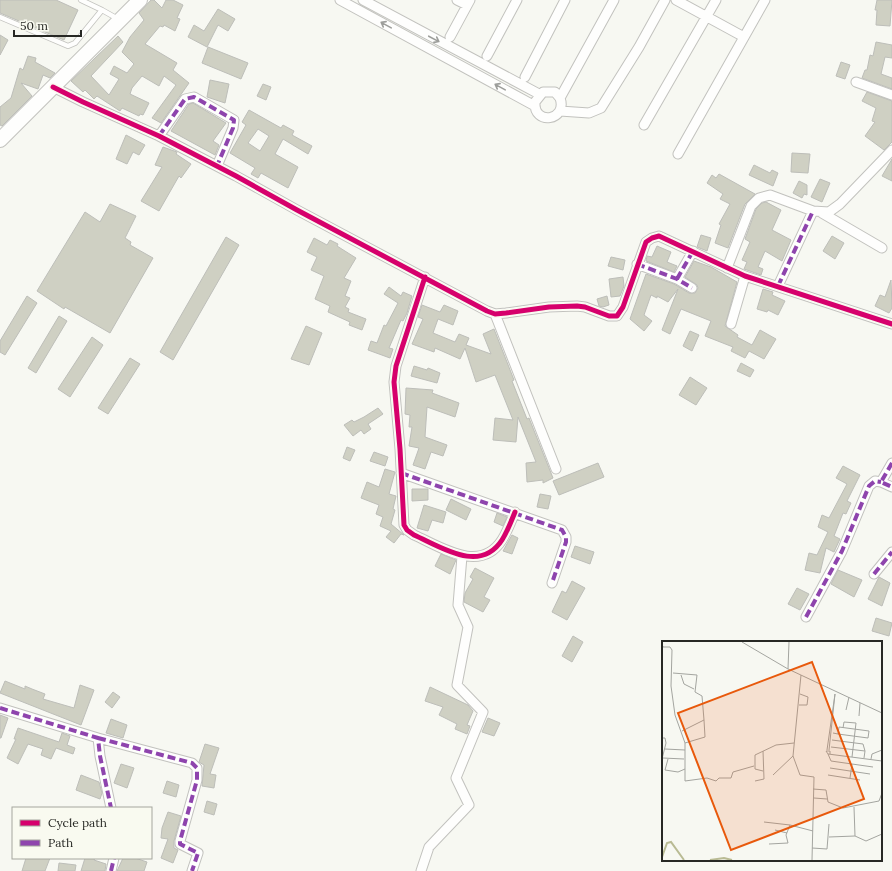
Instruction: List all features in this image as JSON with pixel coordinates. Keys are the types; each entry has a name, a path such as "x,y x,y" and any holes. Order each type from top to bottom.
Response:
{"main road":[{"path":"0,140 140,0"}],"street":[{"path":"340,0 535,106"},
{"path":"363,0 539,94 551,91 560,98 562,107 554,117 546,118 538,114 535,102 539,94"},
{"path":"450,37 469,3 457,0"},
{"path":"487,56 517,0"},
{"path":"525,77 565,0"},
{"path":"560,98 614,0"},
{"path":"560,111 590,113 601,108 665,0"},
{"path":"676,0 744,37"},
{"path":"644,125 716,0"},
{"path":"678,154 766,0"},
{"path":"856,82 892,95"},
{"path":"54,87 89,105 159,136 495,314 568,306 585,307 609,316 617,316 623,307 646,242 656,236 745,276 892,324"},
{"path":"159,136 185,100 194,97 234,120 233,128 217,166"},
{"path":"818,212 835,209 892,150"},
{"path":"728,268 751,206 759,198 770,196 818,212 882,248"},
{"path":"778,286 818,212"},
{"path":"678,279 692,251"},
{"path":"637,264 678,279 692,288"},
{"path":"731,324 745,276"},
{"path":"425,277 394,375 401,473 402,518 407,530 462,556 484,556 492,551 502,540 515,512"},
{"path":"495,314 556,469"},
{"path":"881,482 892,463"},
{"path":"401,473 558,527 564,532 566,542 552,583"},
{"path":"806,617 842,551 869,486 875,482 881,482 892,487"},
{"path":"874,574 892,552"},
{"path":"421,871 429,847 469,805 456,778 483,712 457,685 468,627 458,605 462,556"},
{"path":"0,708 98,738 192,763 197,768 196,780 180,841 180,844 198,853 192,871"},
{"path":"98,738 100,756 111,807"},
{"path":"112,871 114,859"}],"lane":[{"path":"81,0 120,20"},
{"path":"0,17 68,46 75,43 102,10"}],"building":[{"path":"0,0 56,0 78,10 64,40 0,13"},
{"path":"151,0 154,0 162,8 166,0 173,0 183,5 177,18 180,19 175,31 164,25 163,27 160,26 145,44 177,63 173,70 189,83 161,123 152,118 176,85 164,76 159,86 142,76 132,88 130,94 149,103 143,115 140,114 139,116 122,108 120,111 97,96 94,99 85,90 83,92 71,81 118,36 123,42 91,76 109,95 119,79 110,74 114,66 127,73 134,64 122,52 130,37 144,20 139,13"},
{"path":"877,0 892,0 890,26 876,25 877,10 875,10"},
{"path":"218,9 235,19 228,31 218,25 207,47 188,37 194,25 204,31"},
{"path":"0,35 8,40 0,55"},
{"path":"876,42 892,45 892,58 885,57 881,74 892,78 892,89 862,78 865,70 867,70 870,55 873,56"},
{"path":"208,47 248,63 241,79 202,63"},
{"path":"28,56 36,58 35,62 55,73 50,78 43,75 38,89 21,83 32,96 2,126 0,125 0,107 11,98 20,68 23,70"},
{"path":"841,62 850,65 845,79 836,76"},
{"path":"210,80 229,84 225,103 207,97"},
{"path":"263,84 271,87 266,100 257,96"},
{"path":"867,92 892,101 892,142 884,150 865,136 875,122 872,121 876,108 862,101"},
{"path":"193,103 226,123 213,141 219,145 215,155 171,131 189,104"},
{"path":"249,110 281,128 283,125 294,131 292,135 312,146 308,154 283,139 275,154 298,167 288,188 261,173 258,178 251,174 255,168 230,153 246,125 242,122","holes":["258,129 269,136 260,151 248,143"]},
{"path":"126,135 145,145 139,155 133,152 127,164 116,159"},
{"path":"163,147 177,152 176,154 191,164 181,178 179,176 159,211 141,201 162,167 155,165"},
{"path":"792,153 810,154 808,173 791,172"},
{"path":"892,159 892,181 882,176"},
{"path":"754,165 770,173 772,170 778,173 773,186 749,175"},
{"path":"719,174 755,194 745,204 728,248 715,243 721,225 719,224 730,204 720,199 723,194 707,183 712,175 716,178"},
{"path":"820,179 830,183 822,202 811,197"},
{"path":"799,181 807,185 807,195 804,194 802,198 793,193"},
{"path":"766,202 781,210 772,230 791,240 782,261 765,251 758,267 763,269 761,275 744,269 747,262 742,260 750,242 745,239 756,209 762,203"},
{"path":"110,204 136,216 125,238 131,242 130,245 153,258 110,333 65,307 64,309 37,291 85,212 100,222"},
{"path":"701,235 711,238 707,251 697,247"},
{"path":"832,236 844,243 835,259 823,251"},
{"path":"226,237 239,245 173,360 160,352"},
{"path":"314,238 327,245 330,240 338,244 337,246 356,258 344,278 351,281 345,296 350,298 345,307 349,309 348,312 366,319 362,330 349,325 350,322 328,312 330,306 315,299 324,276 311,270 317,257 307,252"},
{"path":"657,246 671,252 667,262 677,266 674,272 646,261 647,256 652,257"},
{"path":"611,257 625,260 623,270 608,266"},
{"path":"694,261 711,267 737,282 725,326 738,335 737,337 752,345 760,330 776,339 764,359 749,351 745,358 731,351 733,347 705,336 711,321 681,309 670,334 662,330 678,289 668,302 657,296 657,298 651,295 644,315 652,321 644,331 630,319 646,274 674,284 689,293 695,293 698,288 697,285 685,277"},
{"path":"623,277 624,286 620,296 611,297 609,279"},
{"path":"891,280 892,308 889,313 875,306 880,295 885,297"},
{"path":"389,287 401,296 403,292 412,296 407,313 403,321 401,320 389,348 393,349 390,358 368,350 371,341 377,343 384,325 386,326 398,303 384,294"},
{"path":"763,289 773,292 772,295 785,301 778,315 768,310 767,312 757,309"},
{"path":"27,296 37,303 5,355 0,352 0,341"},
{"path":"607,296 609,305 603,307 599,306 597,299"},
{"path":"422,305 440,312 444,305 458,311 453,325 438,319 433,333 455,342 459,334 469,338 466,345 491,354 483,334 494,329 514,380 512,381 527,419 529,418 553,478 543,483 543,480 527,482 526,463 536,462 518,417 516,442 493,440 495,418 513,420 495,375 476,382 465,348 460,359 435,348 434,352 412,344 423,319 418,317"},
{"path":"59,316 67,321 36,373 28,368"},
{"path":"306,326 322,333 309,365 291,359"},
{"path":"690,331 699,335 692,351 683,346"},
{"path":"92,337 103,345 70,397 58,389"},
{"path":"130,358 140,364 108,414 98,408"},
{"path":"741,363 754,370 750,377 737,371"},
{"path":"414,366 427,370 428,368 440,373 437,383 411,376"},
{"path":"690,377 707,388 696,405 679,395"},
{"path":"406,388 433,390 432,393 459,403 455,417 427,407 425,437 447,445 443,456 431,452 425,469 413,465 419,448 409,446 412,427 409,427 410,415 405,414"},
{"path":"378,408 383,414 368,424 371,429 364,434 361,430 353,436 344,425 352,420 354,422 364,417"},
{"path":"347,447 355,450 350,461 343,458"},
{"path":"374,452 388,457 385,466 370,461"},
{"path":"598,463 604,477 559,495 553,481"},
{"path":"843,466 860,475 847,501 851,503 846,514 843,513 834,536 840,539 834,552 826,548 820,573 805,570 809,553 817,555 828,532 818,527 822,515 829,518 847,484 836,478"},
{"path":"385,469 395,472 389,494 396,496 393,509 395,510 391,524 404,535 401,534 394,543 386,537 391,531 380,526 383,517 376,514 379,505 361,498 367,482 379,487"},
{"path":"412,489 428,489 428,500 412,501"},
{"path":"540,494 551,496 548,509 537,507"},
{"path":"451,499 471,509 466,520 446,510"},
{"path":"424,505 446,512 443,523 432,520 428,531 417,528"},
{"path":"497,513 507,517 503,526 494,522"},
{"path":"512,535 518,538 512,554 503,551"},
{"path":"575,546 594,552 590,564 571,557"},
{"path":"441,554 456,560 450,574 435,566"},
{"path":"475,568 494,578 484,597 490,600 483,612 464,602 465,593 473,579 470,577"},
{"path":"838,570 862,580 854,597 831,584"},
{"path":"879,577 890,583 882,606 868,599"},
{"path":"572,581 585,588 567,620 552,612 562,591 566,593"},
{"path":"797,588 809,594 800,610 788,604"},
{"path":"876,618 892,623 889,636 872,631"},
{"path":"573,636 583,642 572,662 562,656"},
{"path":"5,681 25,689 25,686 45,694 43,699 74,708 80,685 94,690 81,725 0,693"},
{"path":"430,687 468,705 473,711 467,725 470,726 467,734 455,729 457,724 439,715 443,707 425,701"},
{"path":"113,692 120,697 112,708 105,702"},
{"path":"0,715 8,718 1,738 0,738"},
{"path":"488,718 500,723 494,736 482,732"},
{"path":"111,719 127,725 123,738 106,733"},
{"path":"18,728 59,742 62,733 70,736 67,745 75,748 73,754 56,748 51,759 41,755 43,749 28,744 18,764 7,758 16,739 14,739"},
{"path":"205,744 219,748 210,774 216,775 214,788 202,786 204,765 199,762"},
{"path":"121,764 134,768 127,788 114,783"},
{"path":"81,775 99,782 102,793 100,799 76,790"},
{"path":"167,781 179,785 176,797 163,793"},
{"path":"207,801 217,804 214,815 204,812"},
{"path":"168,812 181,816 174,841 174,848 178,850 173,863 161,858 168,839 161,838 162,828"},
{"path":"26,859 50,859 45,871 22,871"},
{"path":"85,859 94,859 106,864 105,871 81,871"},
{"path":"123,859 138,859 147,862 144,871 117,871"},
{"path":"59,863 76,865 75,871 58,871"}],"marked path":[{"path":"159,136 185,99 194,97 234,120 233,128 217,166"},
{"path":"778,286 813,211"},
{"path":"677,279 693,251"},
{"path":"637,264 677,279 692,288"},
{"path":"892,463 881,482 892,487"},
{"path":"401,473 562,530 566,537 566,542 552,583"},
{"path":"806,617 842,551 869,486 875,481 881,482"},
{"path":"874,574 892,552"},
{"path":"0,708 98,738 100,756 111,807"},
{"path":"98,738 192,763 197,768 197,780 180,841 180,844 198,853 192,871"},
{"path":"111,871 114,859"}],"cycle path":[{"path":"53,87 159,136 495,314 549,307 577,306 585,307 609,316 617,316 623,307 646,242 659,236 745,276 892,324"},
{"path":"425,277 396,366 394,382 400,449 404,525 407,530 414,535 436,546 460,555 472,557 483,555 493,550 502,540 515,512"}]}
